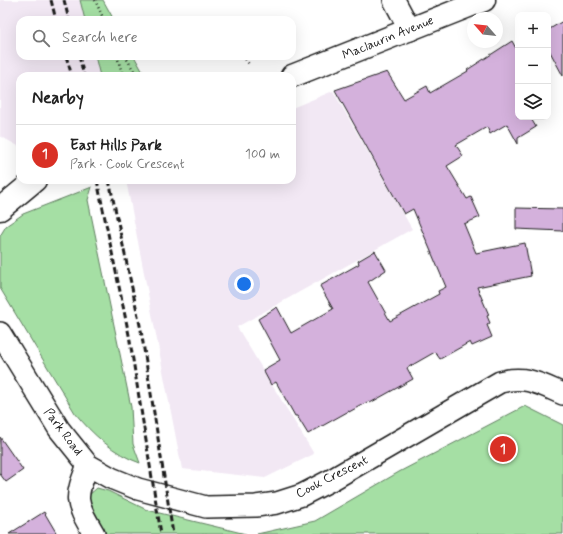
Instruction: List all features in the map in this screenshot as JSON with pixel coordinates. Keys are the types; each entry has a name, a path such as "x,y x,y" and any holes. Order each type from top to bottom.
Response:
{"street":[{"path":"394,0 410,30"},
{"name":"Maclaurin Avenue","path":"296,74 484,0"},
{"path":"0,187 16,183"},
{"path":"0,209 30,184"},
{"name":"Park Road","path":"0,334 59,429 88,464 79,486 77,503 94,534"},
{"name":"Cook Crescent","path":"88,464 124,484 180,502 206,507 256,506 277,503 302,495 500,382 513,379 526,379 563,394"}],"path":[{"path":"95,0 102,16"},
{"path":"118,60 122,72"},
{"path":"127,60 135,72"},
{"path":"246,60 249,64"}],"shaded area":[{"path":"0,0 80,0 84,16 16,16 16,60 96,60 99,72 16,72 16,145 0,136"},
{"path":"333,91 412,229 237,327 314,454 265,478 182,469 127,184 296,184 296,106"}],"green space":[{"path":"80,0 103,0 112,16 84,16"},
{"path":"96,60 136,60 143,72 99,72"},
{"path":"92,187 88,200 131,407 133,444 140,463 112,449 96,436 75,413 0,288 0,236 6,226 23,214"},
{"path":"525,406 563,425 563,534 257,534 315,521 399,472"},
{"path":"97,488 108,491 147,510 246,534 104,534 88,505 89,495"}],"building":[{"path":"563,21 563,76 551,54 551,28"},
{"path":"512,41 515,46 515,120 532,120 536,127 518,138 518,144 507,124 490,134 487,127 456,145 463,156 447,166 467,199 471,197 480,217 464,224 476,253 525,243 531,276 477,287 489,315 487,316 490,323 487,325 492,337 472,346 470,342 440,359 435,352 407,368 413,379 370,403 369,401 349,411 308,434 297,416 295,416 276,382 271,385 263,370 280,360 258,319 277,307 291,333 333,309 320,286 359,264 358,261 375,251 386,270 368,282 390,321 439,294 438,291 446,287 413,209 404,214 335,90 387,72 404,99 427,86 430,93 468,71 467,70"},
{"path":"516,208 563,209 563,231 516,229"},
{"path":"0,437 23,470 6,482 0,474"},
{"path":"44,512 57,534 9,534"}],"railway":[{"path":"51,0 55,16"},
{"path":"64,0 68,16"},
{"path":"67,60 71,72"},
{"path":"80,60 83,72"},
{"path":"98,184 129,335 161,534"},
{"path":"110,184 141,330 173,534"}],"place":[{"name":"East Hills Park","path":"503,449"}]}
